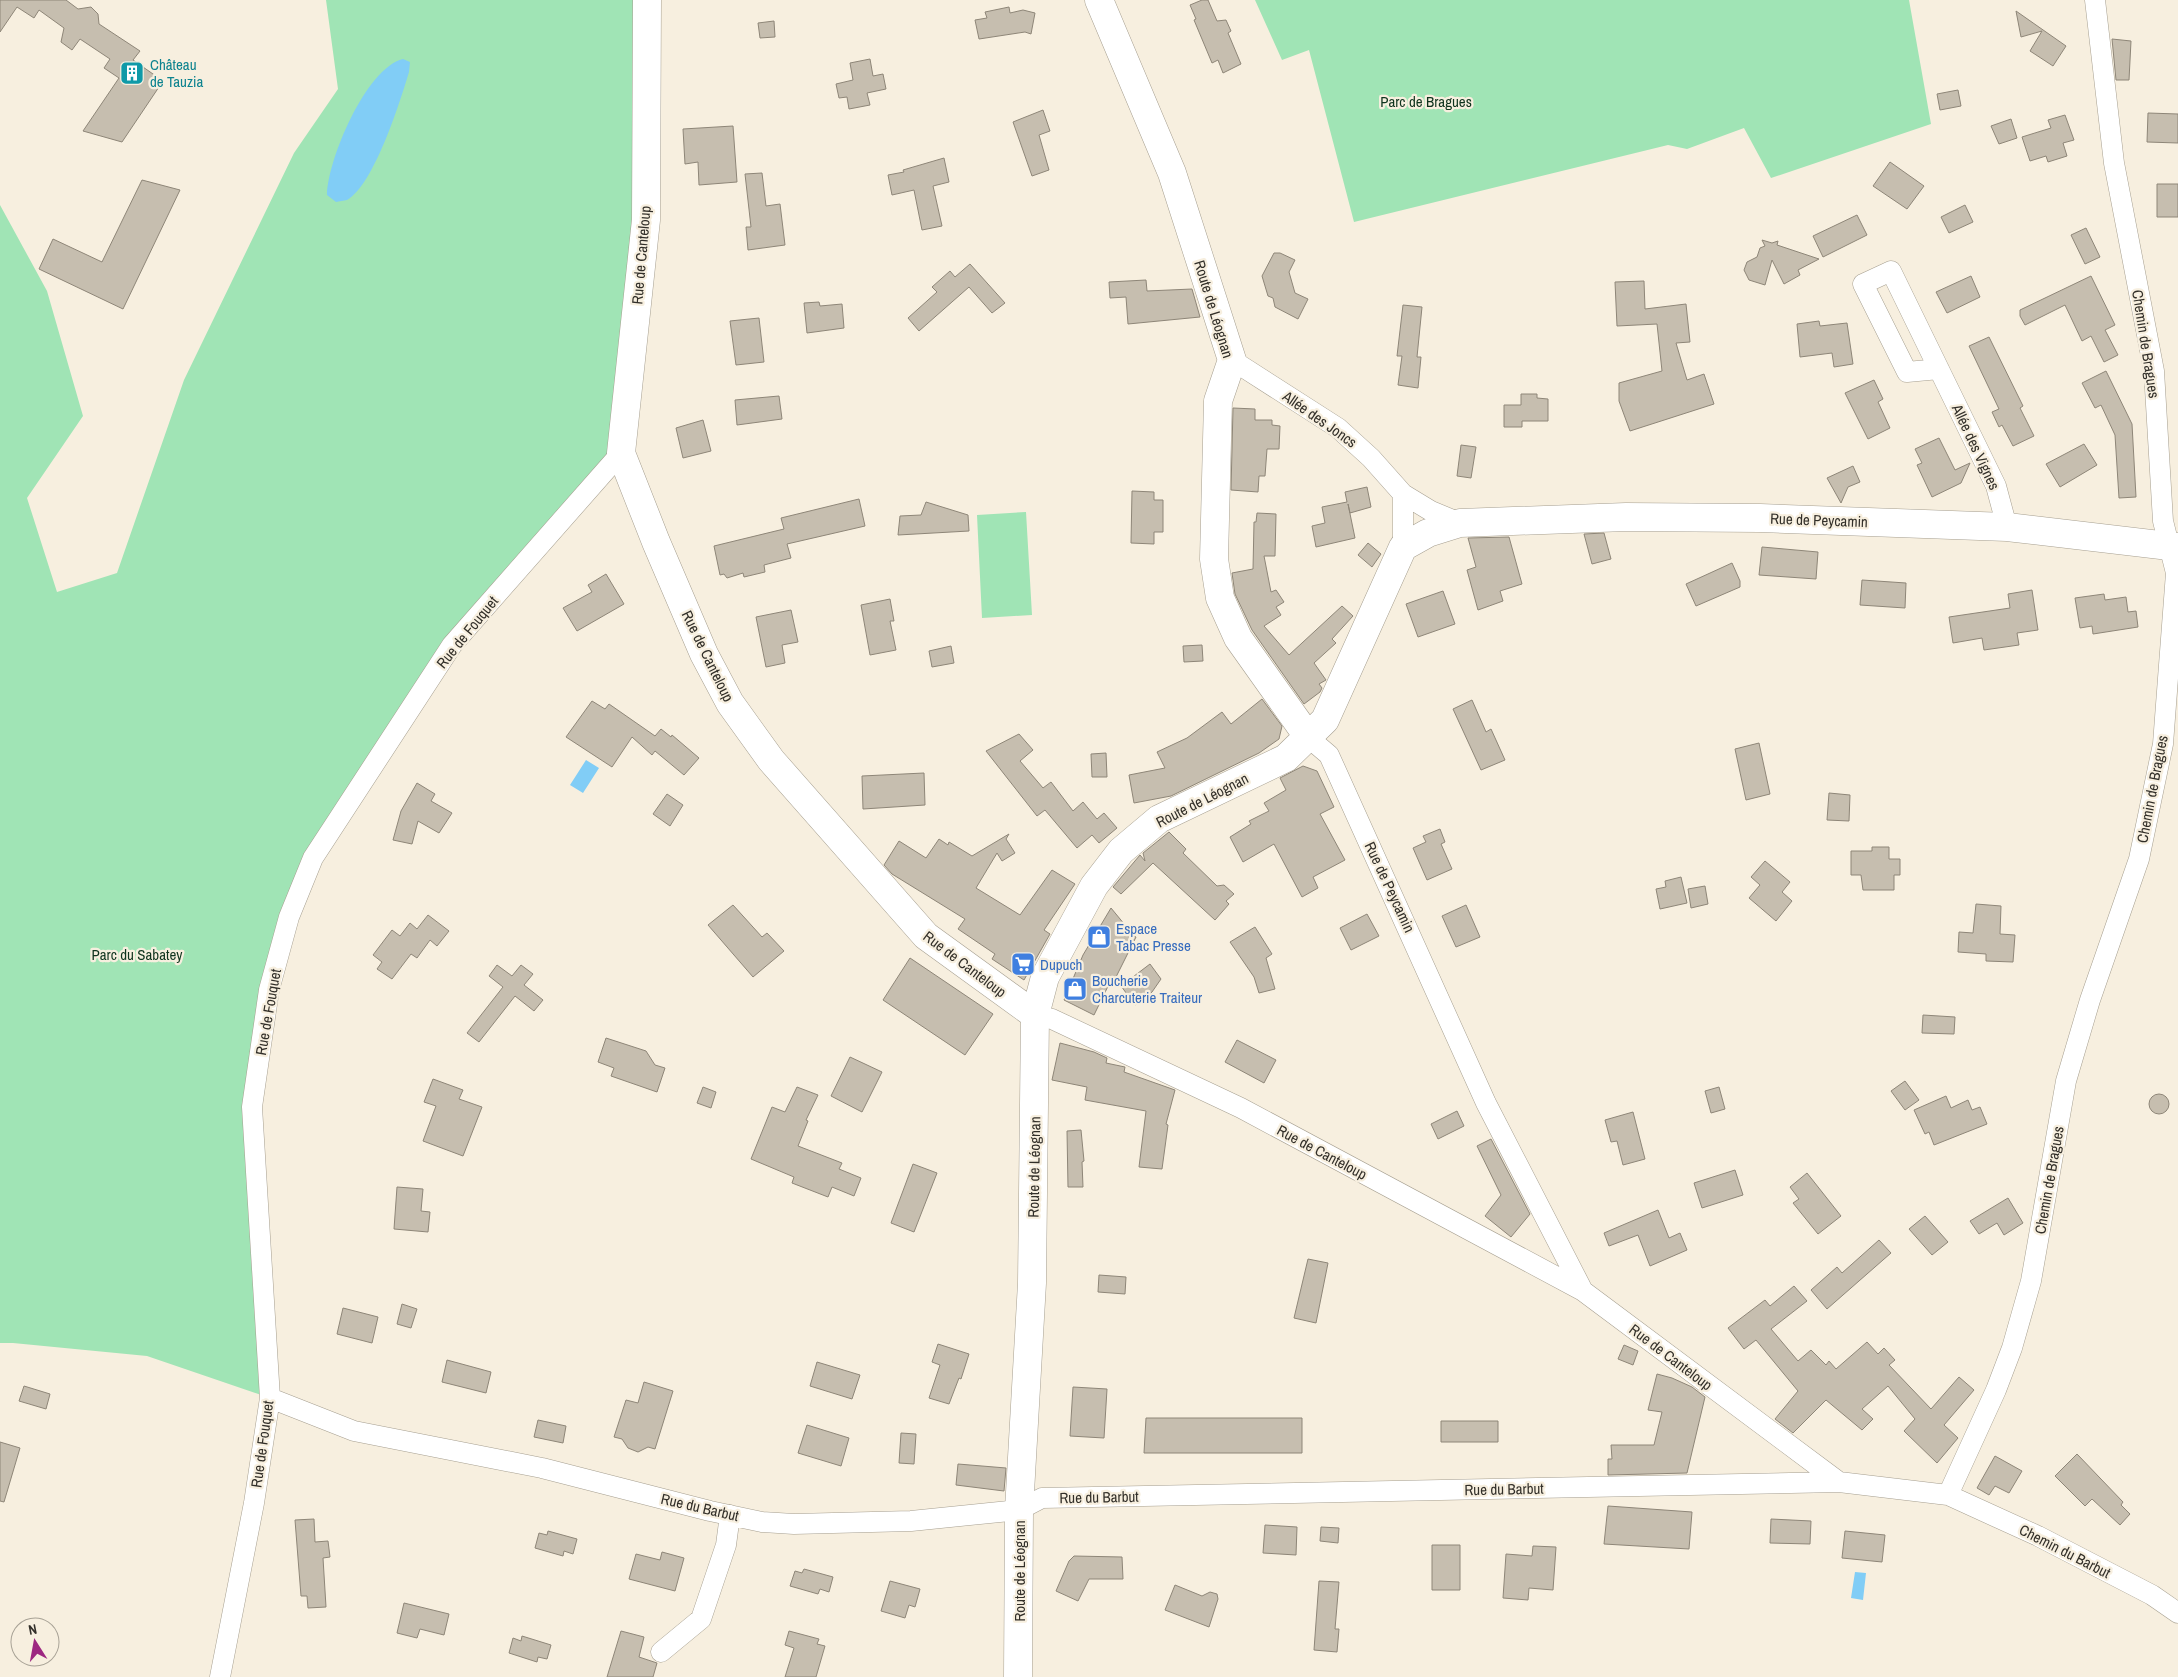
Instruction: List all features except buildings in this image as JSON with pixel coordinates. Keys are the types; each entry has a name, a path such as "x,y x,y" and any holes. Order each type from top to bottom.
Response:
{"street":[{"name":"Rue de Canteloup","path":"647,0 646,220 622,453 656,542 704,654 730,703 771,760 926,936 1035,1015 1052,1018 1241,1108 1583,1292 1839,1482"},
{"name":"Route de Léognan","path":"1018,1677 1019,1510 1032,1283 1035,1015 1045,977 1094,886 1121,851 1159,819 1286,758 1309,738 1238,638 1220,598 1214,560 1218,400 1232,360 1172,173 1100,0"},
{"name":"Chemin de Bragues","path":"1948,1495 1996,1390 2012,1348 2031,1281 2066,1081 2090,1000 2139,859 2163,744 2176,573 2174,546 2163,520 2154,371 2114,163 2095,0"},
{"name":"Allée des Vignes","path":"1939,369 1907,372 1863,284 1891,271 1939,369 1996,486 2007,527"},
{"name":"Allée des Joncs","path":"1232,360 1338,428 1371,458 1403,494"},
{"name":"Rue de Fouquet","path":"220,1677 254,1503 270,1398 252,1107 269,990 289,917 313,858 452,645 622,453"},
{"name":"Rue de Peycamin","path":"1403,494 1431,511 1460,523"},
{"path":"1309,738 1326,720 1403,547 1403,494"},
{"name":"Rue de Peycamin","path":"1403,547 1428,533 1460,523 1626,517 1751,518 2007,527 2174,546"},
{"name":"Rue de Peycamin","path":"1309,738 1329,755 1486,1103 1583,1292"},
{"name":"Rue du Barbut","path":"270,1398 354,1431 542,1468 762,1522 794,1524 911,1521 1019,1510 1042,1498 1839,1482 1948,1495"},
{"name":"Chemin du Barbut","path":"1948,1495 2038,1536 2152,1595 2178,1613"},
{"path":"661,1652 700,1619 726,1545 730,1515"}],"green space":[{"name":"Parc du Sabatey","path":"326,0 647,0 621,453 452,645 289,917 252,1107 270,1398 147,1356 0,1343 0,205 47,291 83,416 27,498 57,592 117,573 184,380 294,153 338,89"},
{"name":"Parc de Bragues","path":"1255,0 1909,0 1931,124 1771,178 1744,128 1687,149 1668,145 1354,222 1309,50 1282,60"},
{"path":"1026,512 1032,615 982,618 977,515"}],"water":[{"path":"403,59 410,62 409,72 385,142 367,178 357,191 347,200 336,202 327,195 329,179 334,160 352,117 363,96 376,79 389,66"},
{"path":"586,760 599,768 583,793 570,785"},
{"path":"1855,1572 1866,1573 1863,1600 1851,1598"}],"place":[{"name":"Château de Tauzia","path":"132,73"},
{"name":"Espace Tabac Presse","path":"1099,937"},
{"name":"Dupuch","path":"1023,964"},
{"name":"Boucherie Charcuterie Traiteur","path":"1075,989"}]}
